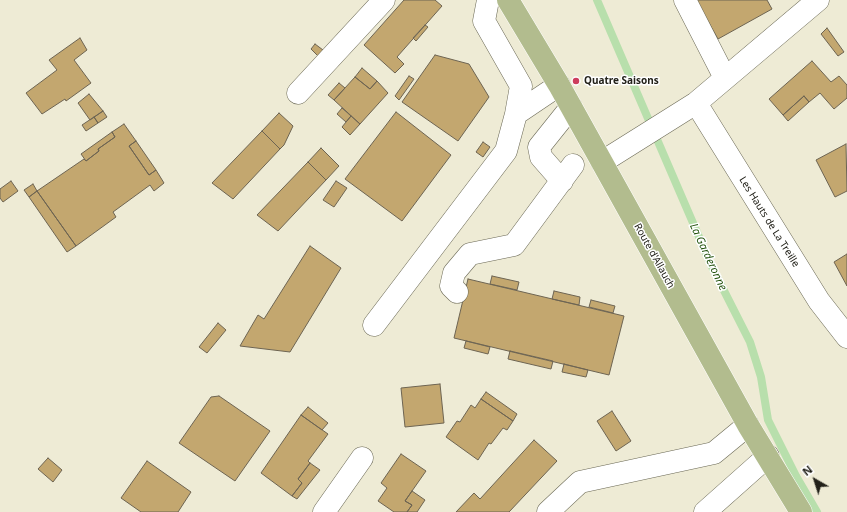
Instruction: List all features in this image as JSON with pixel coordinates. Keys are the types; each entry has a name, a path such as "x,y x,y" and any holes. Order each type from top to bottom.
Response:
{"main road":[{"name":"Route d'Allauch","path":"508,0 559,85 748,425 801,512"}],"street":[{"path":"298,93 384,0"},
{"path":"374,325 506,151 516,114 521,86 484,21 488,0"},
{"path":"685,0 725,78"},
{"path":"602,162 696,103 818,0"},
{"path":"516,114 559,85"},
{"name":"Les Hauts de La Treille","path":"696,103 818,301 847,338"},
{"path":"457,292 451,286 454,273 470,254 514,245 567,173 541,157 539,147 571,107"},
{"path":"548,512 580,482 714,453 748,425"},
{"path":"705,512 768,456"},
{"path":"324,512 362,458"}],"building":[{"path":"404,0 435,0 442,6 397,57 404,64 395,73 364,45"},
{"path":"696,0 767,0 772,9 718,39"},
{"path":"425,25 428,27 416,41 413,38"},
{"path":"827,28 844,52 838,56 821,34"},
{"path":"80,38 87,50 74,60 91,83 66,101 65,99 42,114 26,93 57,70 49,60"},
{"path":"315,44 323,50 318,56 311,49"},
{"path":"435,55 469,64 489,97 458,141 402,102"},
{"path":"812,61 831,82 839,76 847,85 847,98 834,109 820,93 809,102 804,96 783,115 769,99"},
{"path":"362,68 377,81 370,89 355,77"},
{"path":"409,76 414,79 399,100 395,96"},
{"path":"355,77 370,89 377,81 388,93 360,124 334,100"},
{"path":"339,83 345,88 334,100 328,95"},
{"path":"89,94 103,111 90,120 78,103"},
{"path":"804,96 809,102 788,121 783,115"},
{"path":"342,108 351,116 346,122 337,114"},
{"path":"103,111 107,117 98,123 94,117"},
{"path":"396,112 451,155 402,221 345,179"},
{"path":"279,113 293,126 284,145 280,149 262,131"},
{"path":"351,116 360,124 350,135 342,127"},
{"path":"94,117 98,123 86,131 82,125"},
{"path":"124,124 136,141 129,146 149,175 156,170 164,183 154,191 150,185 113,212 116,217 76,246 37,191 84,159 86,161 99,151 98,149 115,137 112,132"},
{"path":"262,131 280,149 233,199 212,183"},
{"path":"112,132 115,137 98,149 99,151 86,161 81,154"},
{"path":"136,141 156,170 149,175 129,146"},
{"path":"483,142 490,147 483,157 476,152"},
{"path":"846,144 847,191 835,197 816,160"},
{"path":"321,148 339,166 326,180 308,162"},
{"path":"308,162 326,180 278,231 257,215"},
{"path":"11,181 18,191 3,202 0,198 0,189"},
{"path":"336,181 347,188 334,207 323,200"},
{"path":"33,184 37,191 29,197 24,190"},
{"path":"37,191 76,246 67,252 29,197"},
{"path":"310,246 341,268 290,352 240,346 258,315 264,319"},
{"path":"847,254 847,286 834,262"},
{"path":"492,276 519,282 517,290 490,284"},
{"path":"468,279 624,316 609,375 454,338"},
{"path":"554,291 580,297 579,305 552,299"},
{"path":"591,300 615,306 613,313 589,307"},
{"path":"218,323 226,330 207,353 199,347"},
{"path":"466,341 490,347 488,354 464,348"},
{"path":"510,351 553,361 551,369 508,359"},
{"path":"564,364 588,370 586,377 562,372"},
{"path":"440,384 444,423 405,427 401,388"},
{"path":"486,392 517,414 513,421 481,399"},
{"path":"219,396 270,431 235,481 179,443 211,397"},
{"path":"481,399 513,421 507,430 503,428 491,444 489,443 478,460 446,437 457,421 460,422 471,405 475,408"},
{"path":"308,407 328,423 322,430 301,415"},
{"path":"612,411 631,441 616,451 597,421"},
{"path":"301,415 328,434 308,461 310,463 298,479 302,483 292,496 261,473"},
{"path":"534,440 557,461 509,512 456,512 474,493 480,499"},
{"path":"401,454 426,471 405,501 412,505 407,512 394,512 378,501 387,488 381,483"},
{"path":"48,458 62,470 53,482 38,469"},
{"path":"147,461 191,492 178,512 141,512 121,498"},
{"path":"310,463 320,470 297,499 292,496 302,483 298,479"},
{"path":"412,491 425,500 417,512 407,512 412,505 405,501"}],"waterway":[{"name":"La Garderonne","path":"597,0 712,267 750,342 761,377 768,420 796,476 817,512"}],"place":[{"name":"Quatre Saisons","path":"576,81"}]}
